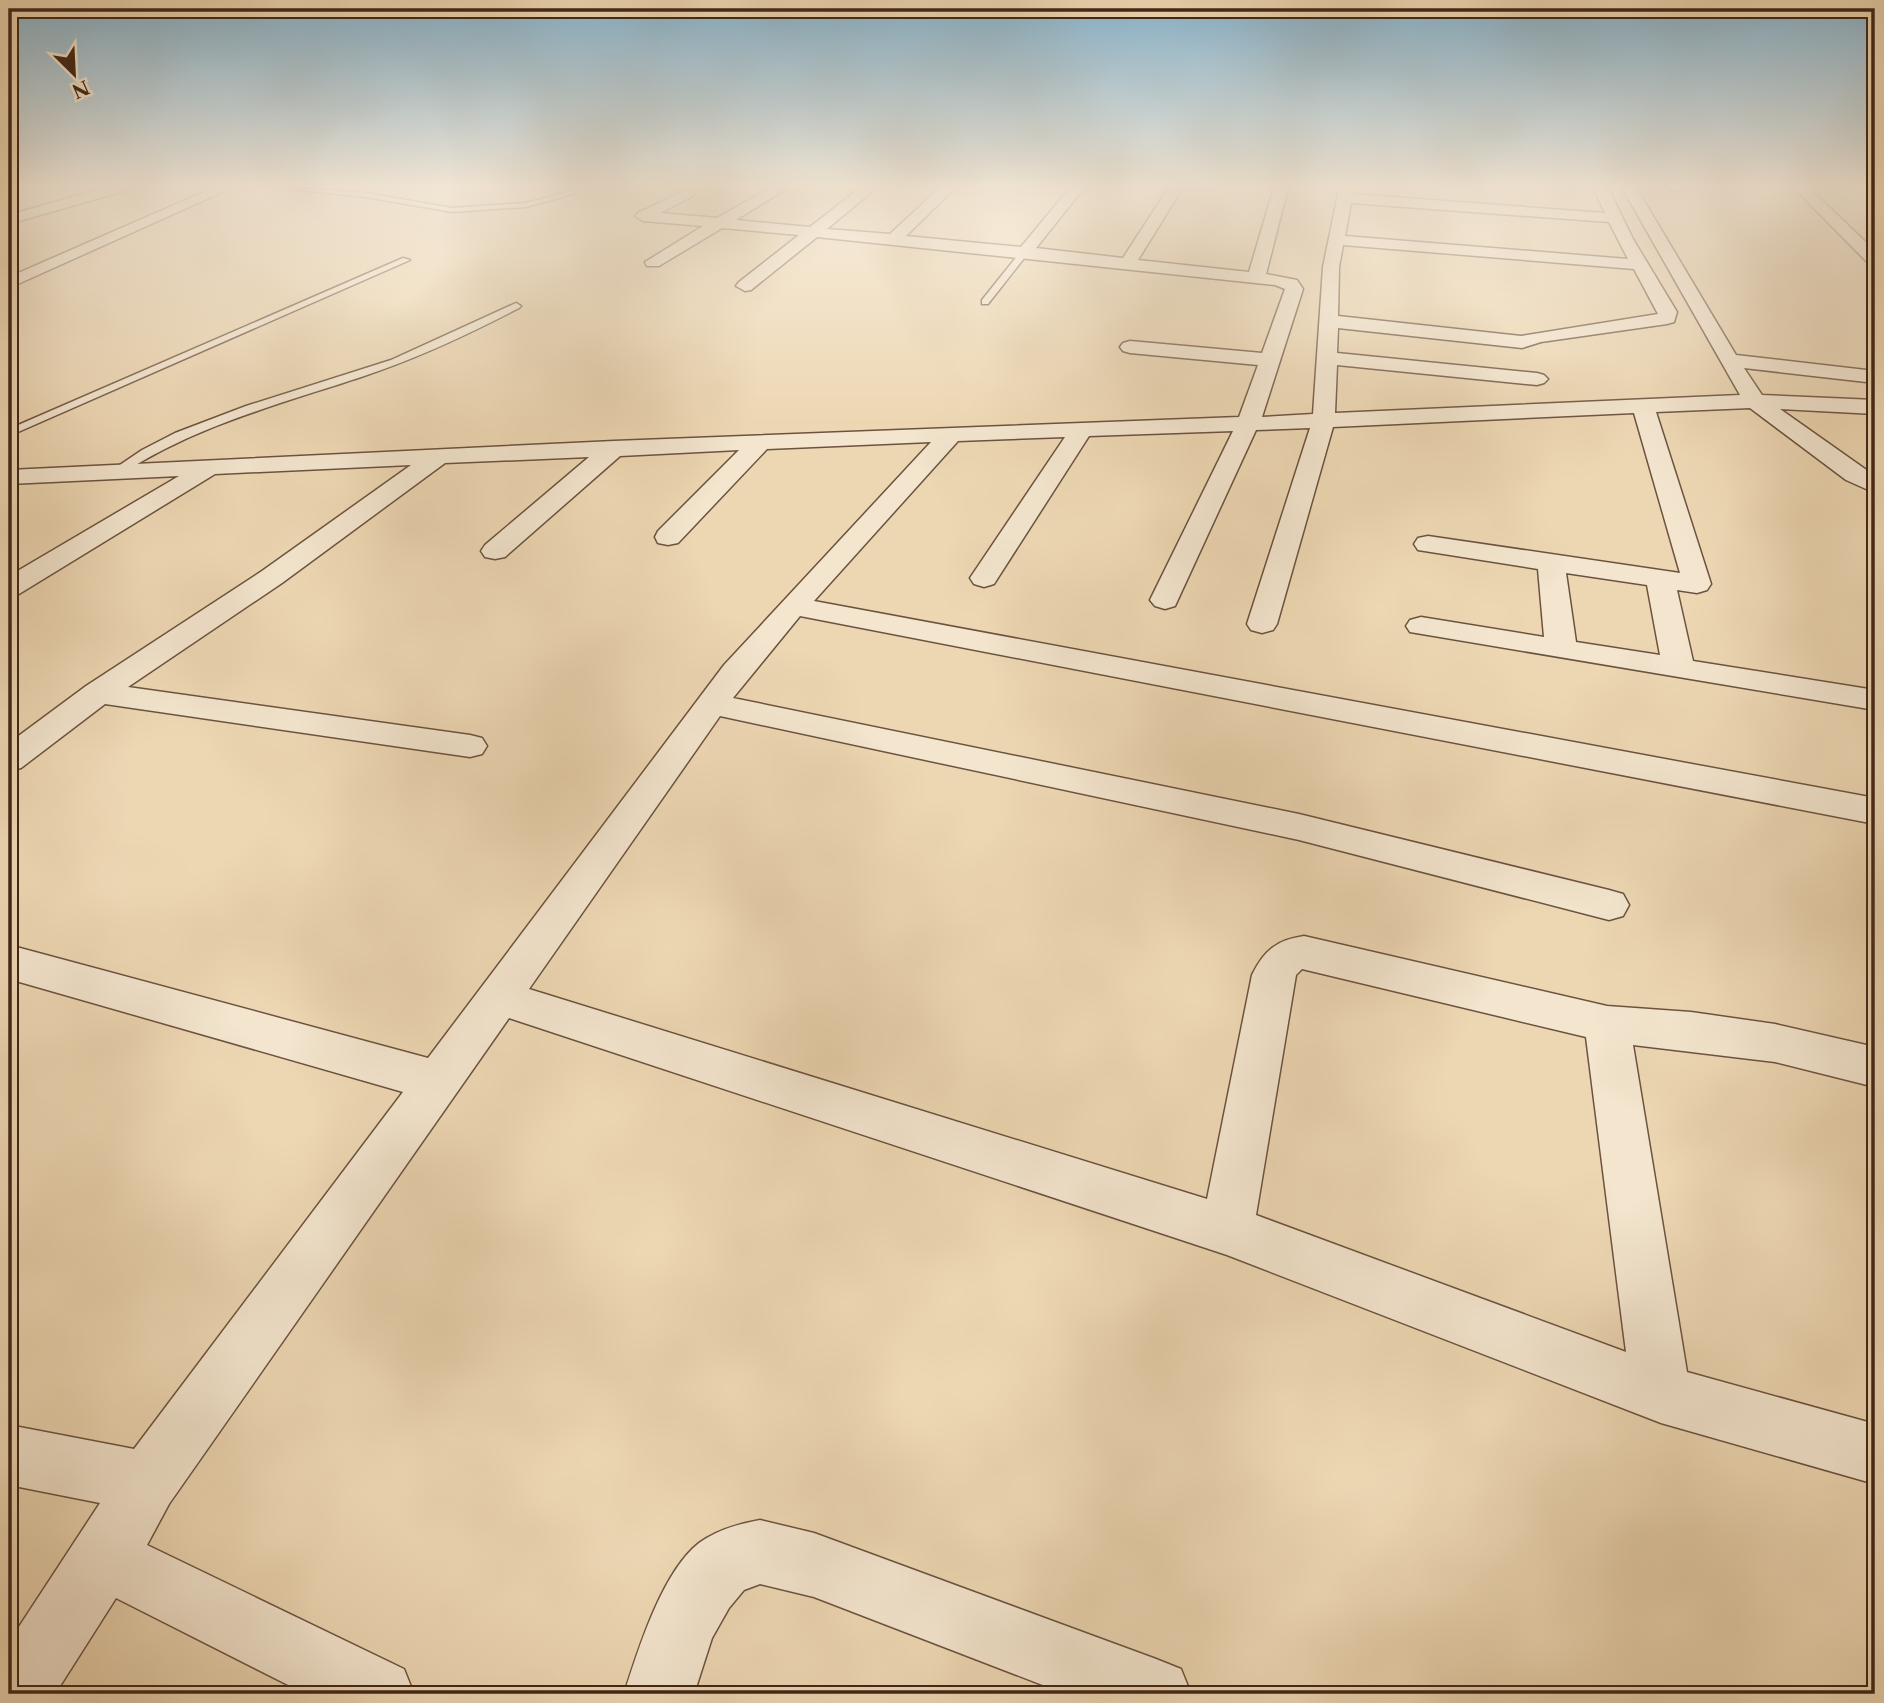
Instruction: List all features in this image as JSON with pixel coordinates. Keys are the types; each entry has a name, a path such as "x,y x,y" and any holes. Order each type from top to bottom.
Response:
{"street":[{"path":"9,283 53,263"},
{"path":"745,286 773,263"},
{"path":"1132,263 1256,277 1285,282 1294,289 1248,424 1165,600"},
{"path":"1256,277 1260,263"},
{"path":"1262,624 1324,419 1332,263"},
{"path":"1329,321 1522,342 1538,337 1667,318 1668,312 1642,265 1623,263"},
{"path":"1673,263 1755,401 1855,475 1875,486"},
{"path":"1522,342 1542,390 1564,409"},
{"path":"1130,347 1270,360"},
{"path":"1325,358 1537,379"},
{"path":"1729,360 1875,377"},
{"path":"9,477 614,448 1248,424 1643,405 1755,401 1875,407"},
{"path":"1428,544 1697,584 1643,405"},
{"path":"984,578 1082,429"},
{"path":"15,1694 104,1558 147,1482 735,672 952,434"},
{"path":"668,537 761,442"},
{"path":"495,551 614,448"},
{"path":"9,760 98,693 272,577 439,456"},
{"path":"9,588 210,468"},
{"path":"1551,562 1562,648"},
{"path":"1660,578 1678,666"},
{"path":"793,606 1875,811"},
{"path":"1421,626 1875,700"},
{"path":"98,693 470,746"},
{"path":"712,704 1299,827 1609,905"},
{"path":"1227,1230 1274,975 1279,962 1291,953 1304,952 1607,1024 1691,1031 1775,1043 1875,1067"},
{"path":"9,962 436,1081"},
{"path":"499,998 1227,1230 1661,1394 1875,1454"},
{"path":"1607,1024 1661,1394"},
{"path":"9,1455 147,1482"},
{"path":"659,1694 683,1623 706,1584 731,1559 759,1552 814,1565 1156,1694"},
{"path":"104,1558 379,1694"}],"lane":[{"path":"9,433 397,263"},
{"path":"985,302 1016,263"},
{"path":"114,472 134,458 187,432 395,362 516,306"}]}
